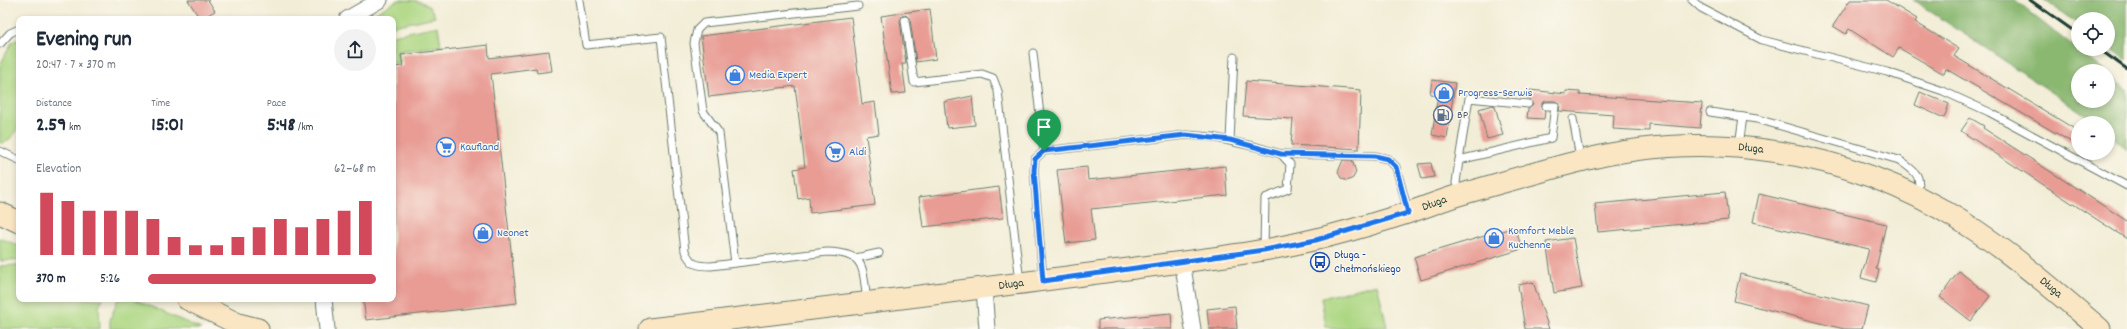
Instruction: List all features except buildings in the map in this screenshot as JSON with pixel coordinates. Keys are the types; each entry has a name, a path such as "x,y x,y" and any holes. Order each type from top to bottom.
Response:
{"street":[{"path":"350,16 363,4 380,0"},
{"name":"Długa","path":"650,329 984,289 1264,250 1316,240 1408,213 1460,195 1581,160 1657,147 1704,144 1764,149 1821,161 1877,179 1916,195 1962,221 1994,243 2100,329"},
{"path":"0,213 16,221"},
{"path":"1182,261 1193,329"},
{"path":"984,289 987,329"},
{"path":"193,302 238,324 258,329"},
{"path":"324,302 327,329"}],"lane":[{"path":"579,0 586,45 661,37 686,251 689,261 698,266 826,252 845,253 856,258 879,253"},
{"path":"1692,0 1701,8 1762,40 1888,72 1943,91 1989,112 2127,186"},
{"path":"735,263 719,133 703,111 694,43 697,30 704,23 858,6"},
{"path":"906,20 914,82 982,74 993,78 998,91 1020,284"},
{"path":"0,44 10,33 16,31"},
{"path":"1033,53 1044,151"},
{"path":"1230,140 1234,57"},
{"path":"1460,195 1456,183 1469,98 1528,104"},
{"path":"1459,160 1551,138 1555,106 1546,106"},
{"path":"1710,112 1757,119 1899,160 1915,171 1920,184 1916,195"},
{"path":"1739,147 1743,117"},
{"path":"1572,119 1581,160"},
{"path":"1043,281 1034,171 1035,159 1044,151 1186,135 1230,140 1281,154 1375,156 1388,159 1396,167 1408,213"},
{"path":"0,151 16,159"},
{"path":"1264,250 1265,198 1288,190 1290,164 1281,154"},
{"path":"856,258 863,272 868,303"}],"green space":[{"path":"398,0 410,0 426,4 433,11 435,17 396,25 396,16 370,16"},
{"path":"1913,0 2014,0 2071,45 2071,56 2085,56 2095,64 2071,64 2071,105"},
{"path":"2044,0 2127,0 2127,60 2115,51 2115,12 2071,12 2071,19"},
{"path":"438,26 441,46 399,51 400,62 396,63 396,34"},
{"path":"16,40 16,130 7,141 0,143 0,65 12,42"},
{"path":"2115,80 2127,89 2127,150 2115,139 2115,116 2087,116 2075,108 2115,108"},
{"path":"0,238 16,245 16,260 0,261"},
{"path":"16,265 16,302 102,302 99,307 100,329 0,329 0,266"},
{"path":"1377,284 1387,327 1331,329 1326,326 1321,298"},
{"path":"117,302 141,302 201,329 110,329 110,320"}],"railway":[{"path":"2030,0 2071,29"},
{"path":"2109,56 2127,69"}],"place":[{"name":"Media Expert","path":"735,75"},
{"name":"Progress-Serwis","path":"1444,93"},
{"name":"BP","path":"1443,115"},
{"name":"Kaufland","path":"446,147"},
{"name":"Aldi","path":"835,152"},
{"name":"Neonet","path":"483,233"},
{"name":"Komfort Meble Kuchenne","path":"1494,238"},
{"name":"Długa - Chełmońskiego","path":"1320,262"}],"route":[{"path":"1186,135 1212,136 1281,154 1375,156 1388,159 1396,167 1408,213 1316,240 1264,250 1043,281 1034,171 1035,159 1044,151 1186,135"}]}
